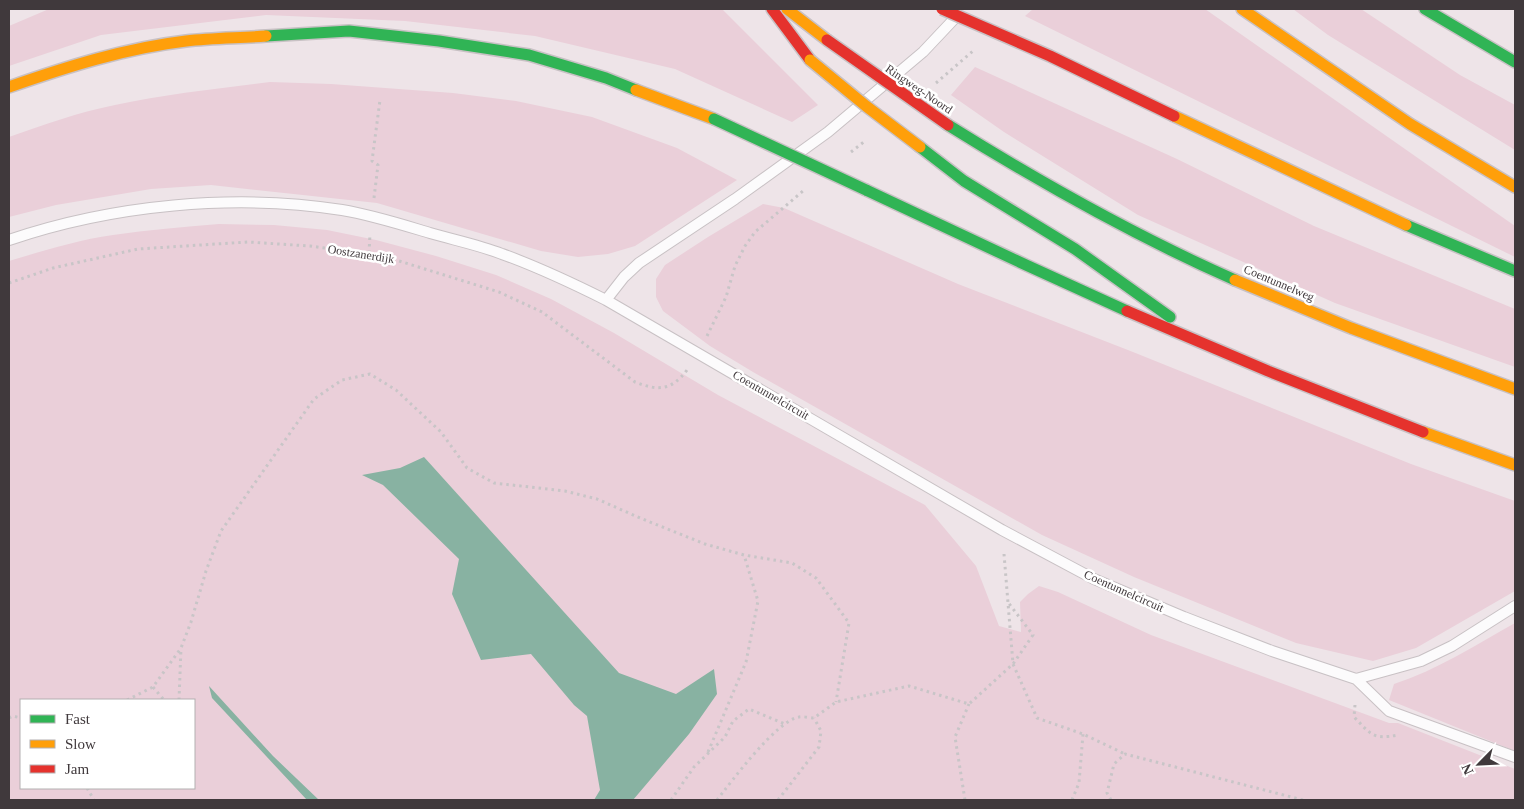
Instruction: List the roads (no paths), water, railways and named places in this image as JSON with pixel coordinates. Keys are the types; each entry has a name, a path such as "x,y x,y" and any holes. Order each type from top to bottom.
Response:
{"highway":[{"path":"772,9 810,60 866,106 964,181 1075,249 1214,349"},
{"name":"Ringweg-Noord","path":"787,9 827,40 948,125 1042,182"},
{"path":"942,9 1050,56 1410,226 1515,271"},
{"path":"1242,9 1394,113 1515,187"},
{"path":"1425,9 1515,62"},
{"path":"9,87 49,73 120,53 186,42 350,31 439,41 529,55 606,78 714,119 1062,282 1214,349 1422,432 1515,465"},
{"name":"Coentunnelweg","path":"1042,182 1127,228 1253,288 1388,342 1515,389"}],"lane":[{"path":"9,240 63,224 147,208 206,203 287,204 340,210 371,216 501,253 555,275 606,300 624,277 639,263 735,199 828,132 923,52 963,9"},
{"name":"Coentunnelcircuit","path":"606,300 1002,530 1094,579 1184,617 1356,679 1388,711 1515,757"},
{"path":"1356,679 1421,661 1452,646 1515,606"}]}
